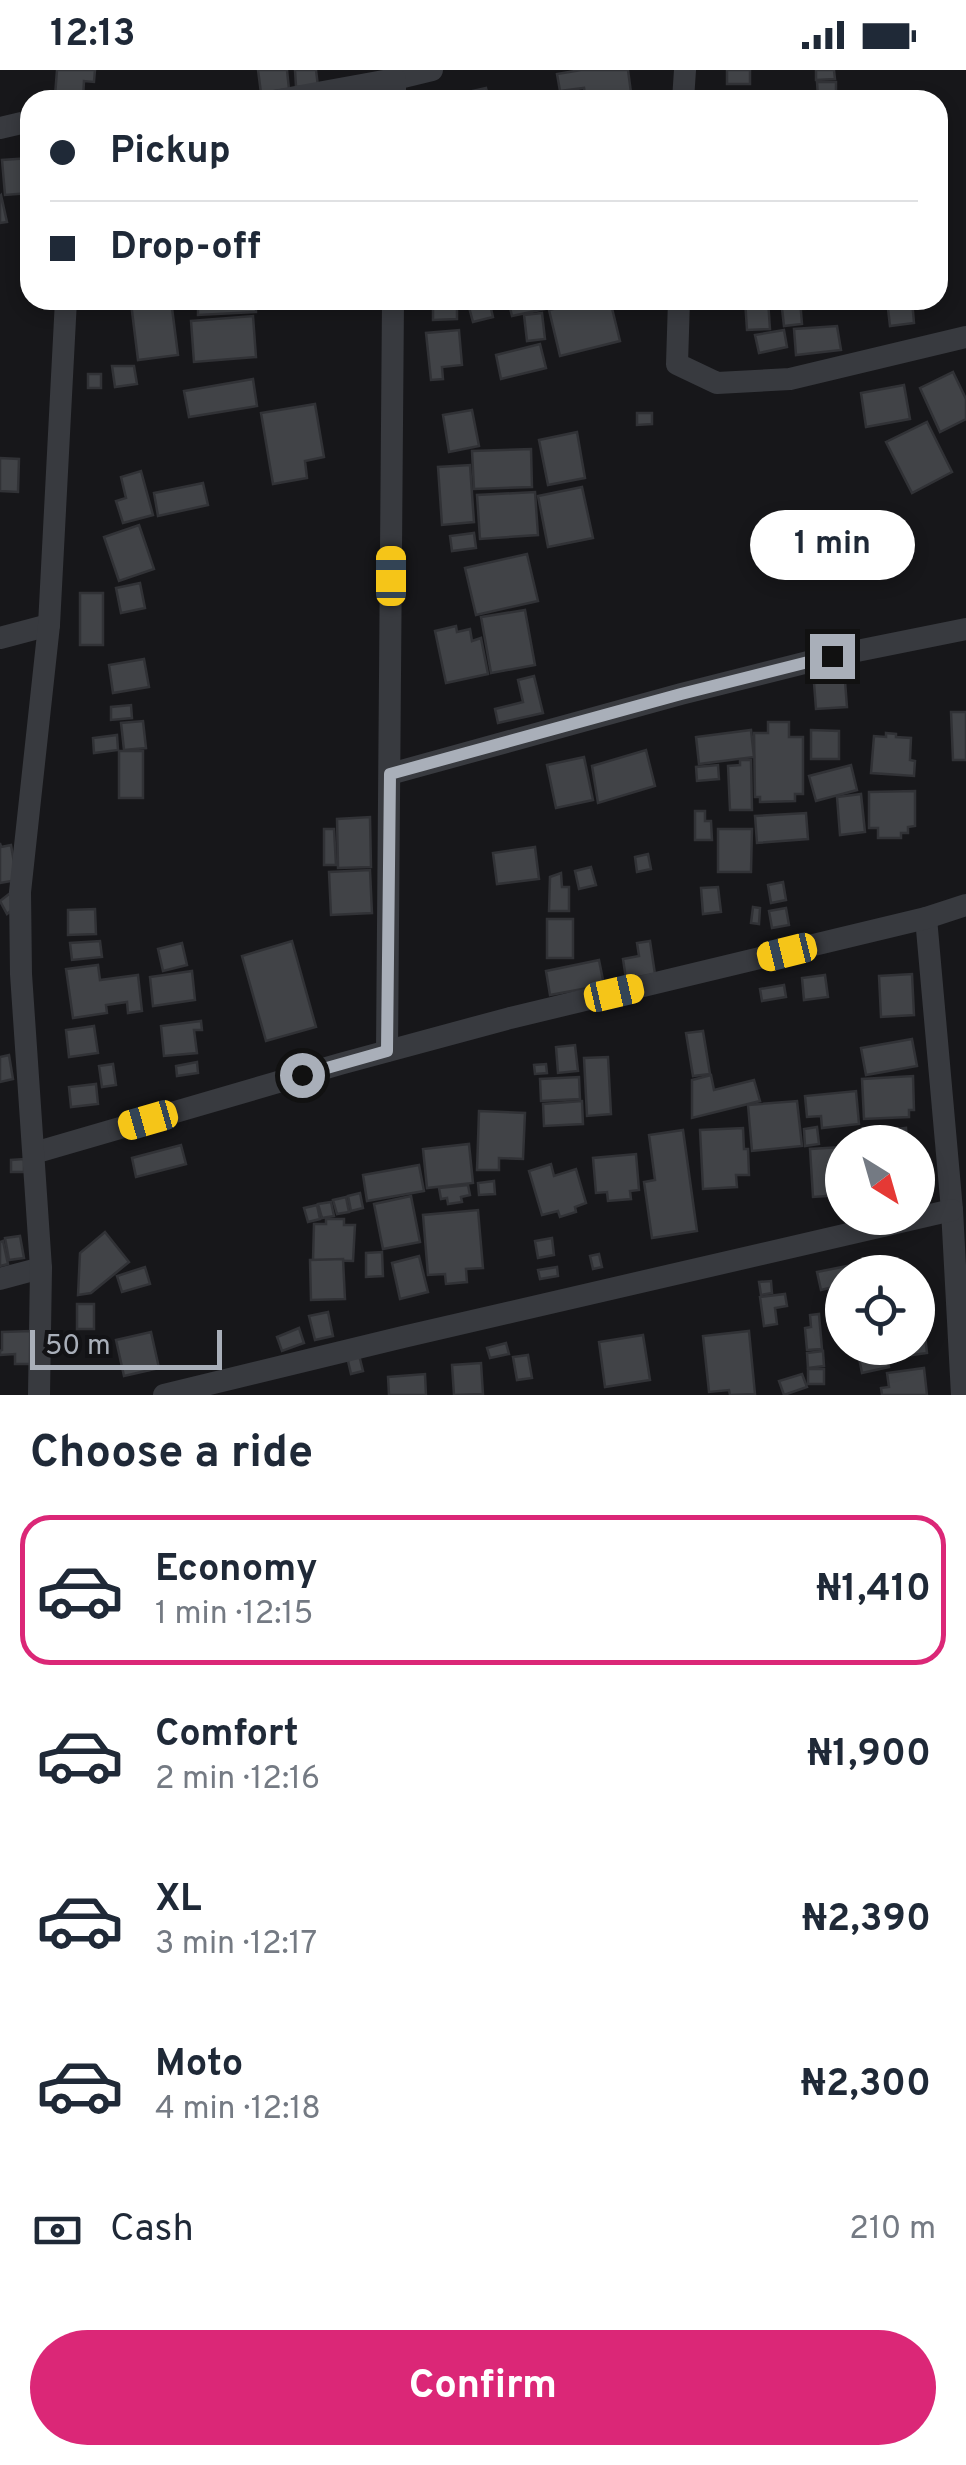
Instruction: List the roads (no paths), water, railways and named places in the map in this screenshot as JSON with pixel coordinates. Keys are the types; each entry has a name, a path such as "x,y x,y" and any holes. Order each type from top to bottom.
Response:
{"street":[{"path":"347,90 395,83 432,70"},
{"path":"39,1395 41,1268 21,974 20,892 48,626 65,310"},
{"path":"387,1051 393,310"},
{"path":"679,310 678,364 717,382 790,379 966,337"},
{"path":"0,638 48,626"},
{"path":"390,774 681,694 966,628"},
{"path":"34,1153 387,1051 966,905"},
{"path":"926,918 952,1210 962,1395"},
{"path":"164,1395 952,1210"},
{"path":"0,1279 41,1268"}]}
